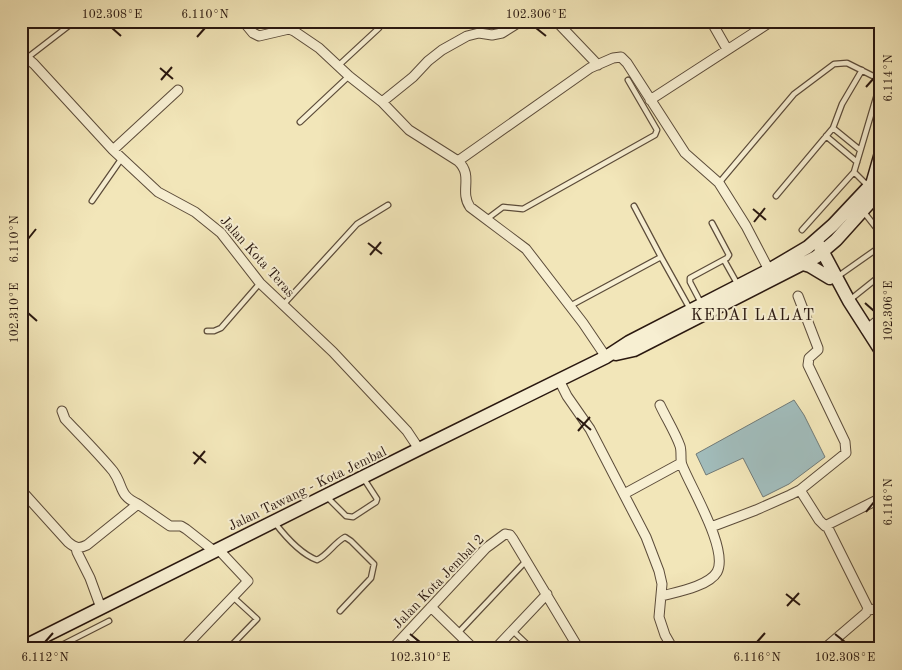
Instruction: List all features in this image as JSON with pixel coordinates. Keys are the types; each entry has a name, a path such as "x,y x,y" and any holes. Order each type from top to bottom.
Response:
{"main road":[{"path":"816,249 874,187 881,153"},
{"path":"834,276 834,246 836,240 862,210 881,174"},
{"path":"816,249 836,240"},
{"path":"816,249 881,351"},
{"name":"Jalan Tawang - Kota Jembal","path":"21,648 45,643 101,608 606,357 629,342 768,270 816,249"},
{"name":"Jalan Tawang - Kota Jembal","path":"606,357 634,350 804,264 816,249"},
{"path":"804,264 834,276"}],"street":[{"path":"243,21 253,33 259,36 288,29 294,30 319,48 337,66 382,102 409,130 458,161 466,172 466,201 470,207 526,249 606,357"},
{"path":"382,102 413,77 428,61 451,45 467,36 479,33 492,35 502,33 521,21"},
{"path":"556,21 598,65"},
{"path":"712,21 727,50"},
{"path":"650,100 772,21"},
{"name":"Jalan Kota Teras","path":"24,56 113,150 158,192 195,212 221,233 260,283 333,352 407,431 419,449"},
{"path":"458,161 590,68 613,58 621,57 627,63 685,152 719,183 746,226 768,270"},
{"path":"113,150 178,90"},
{"path":"711,528 800,490 821,471 846,453 847,448 808,365 809,358 818,348 798,296"},
{"path":"866,330 881,318"},
{"path":"559,380 567,396 590,429 646,537 662,584 659,617 665,635 673,649"},
{"path":"660,405 680,447 681,463 711,528 720,560 716,574 711,579 662,596"},
{"path":"62,411 65,418 114,473 127,498 170,526 182,526 216,550 248,581 183,649"},
{"path":"624,494 681,463"},
{"path":"21,490 68,542 76,548 101,608"},
{"path":"800,490 821,523 827,526 867,606 876,610"},
{"path":"827,526 881,498"},
{"path":"76,548 82,548 138,504"},
{"name":"Jalan Kota Jembal 2","path":"392,649 486,548 505,534 513,539 526,561"},
{"path":"526,561 579,649"},
{"path":"495,649 547,594"},
{"path":"431,607 474,649"},
{"path":"824,649 866,614 876,610"}],"lane":[{"path":"24,56 75,21"},
{"path":"337,66 379,28 380,21"},
{"path":"719,183 794,94 834,64 847,63 881,80 854,172 802,230"},
{"path":"776,196 833,128 842,104 862,70"},
{"path":"300,122 349,76"},
{"path":"486,220 503,206 523,209 655,135 657,130 628,80"},
{"path":"647,113 656,109"},
{"path":"833,128 860,150"},
{"path":"826,136 857,162"},
{"path":"92,201 122,158"},
{"path":"854,172 874,187"},
{"path":"283,305 357,224 388,205"},
{"path":"634,206 661,257 696,308"},
{"path":"862,210 879,227 881,234"},
{"path":"696,308 690,278 728,257 728,253 712,223"},
{"path":"834,276 881,246"},
{"path":"570,306 661,257"},
{"path":"724,260 738,286"},
{"path":"849,301 881,275"},
{"path":"207,331 221,328 260,283"},
{"path":"326,496 346,516 353,517 376,502 377,499 363,478"},
{"path":"274,522 292,542 311,558 317,560 322,558 338,541 345,537 374,564 372,578 340,611"},
{"path":"458,633 526,561"},
{"path":"228,649 257,619 233,597"},
{"path":"54,649 109,621"},
{"path":"512,630 532,649"},
{"path":"406,634 422,649"}],"water":[{"path":"794,400 804,415 825,457 789,484 763,497 743,458 706,475 696,454"}],"district":[{"name":"KEDAI LALAT","path":"753,314"}]}
